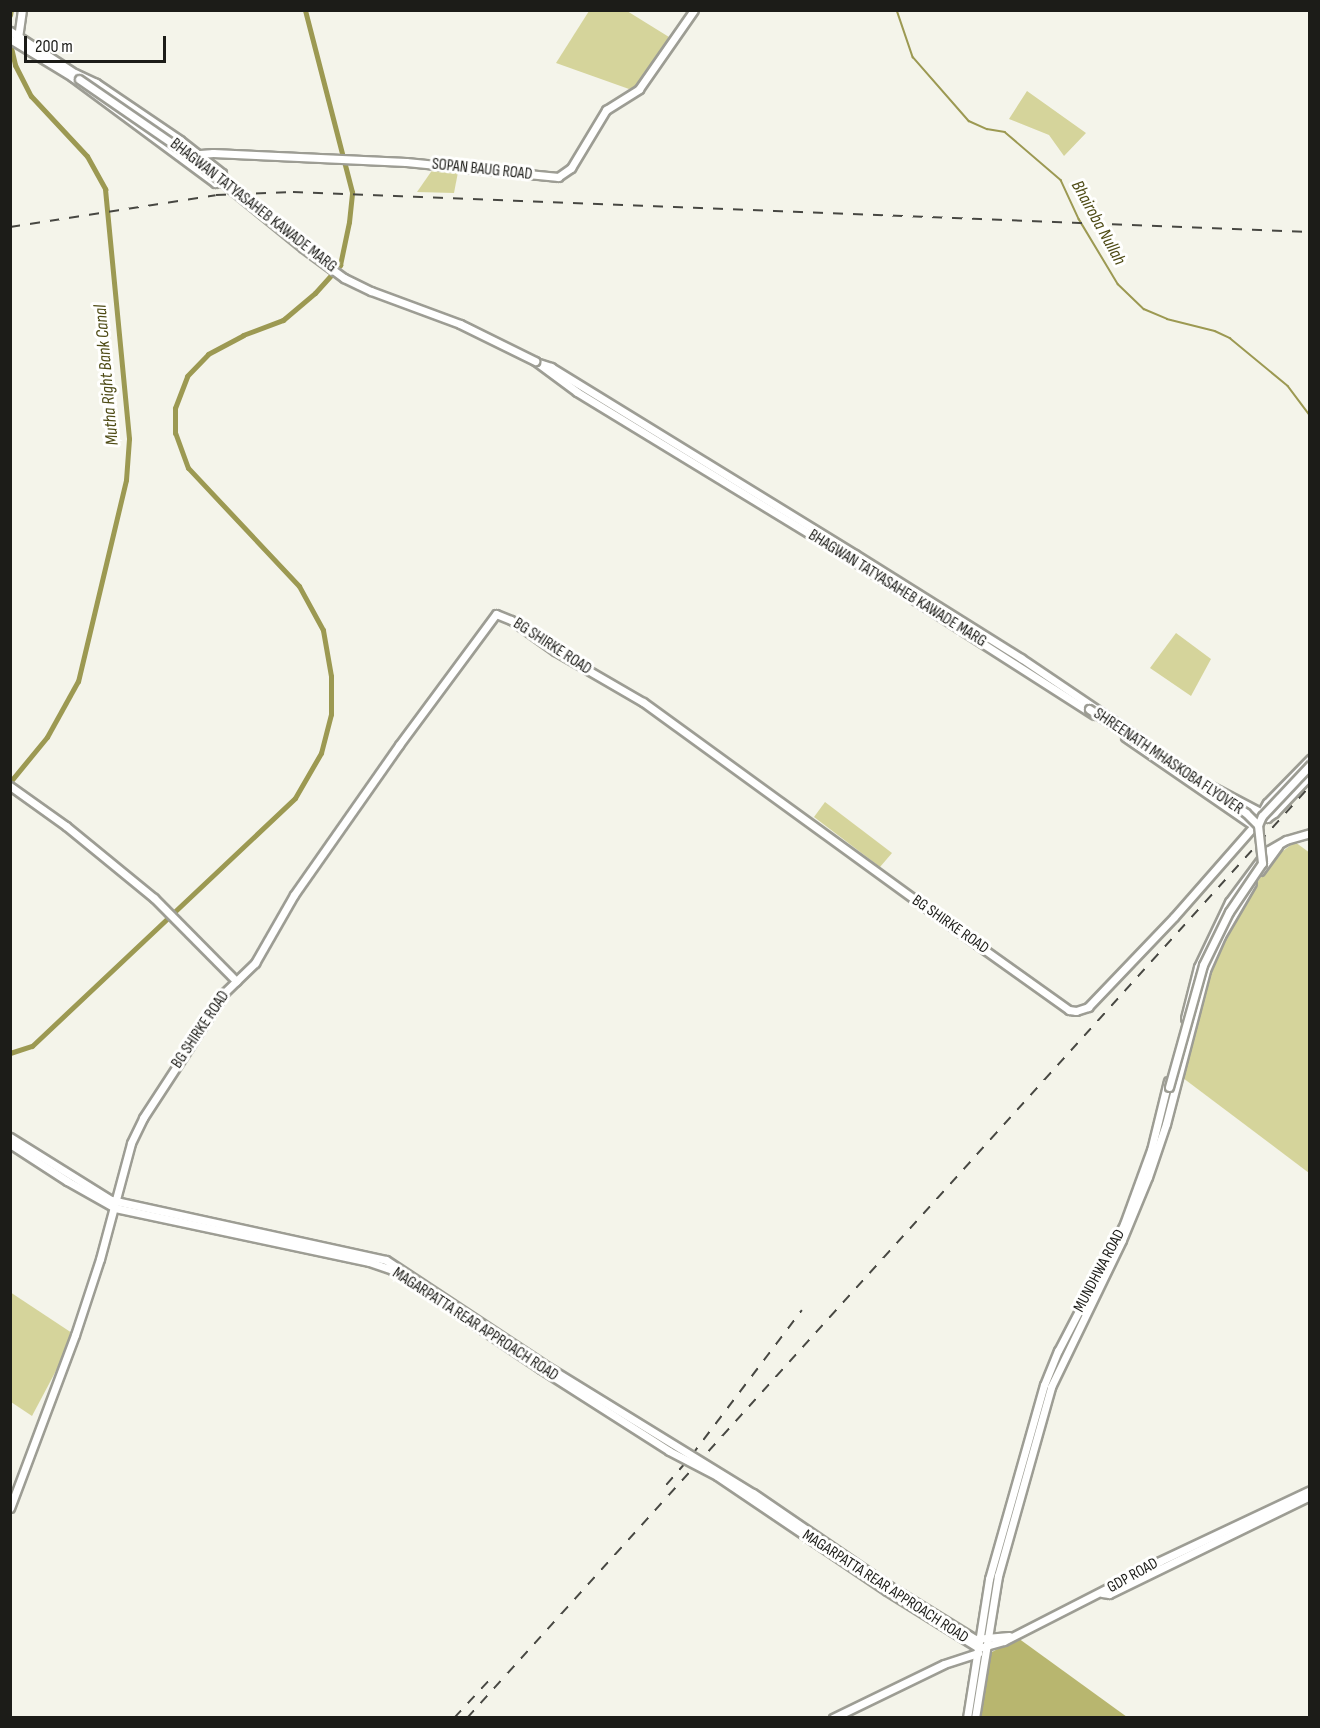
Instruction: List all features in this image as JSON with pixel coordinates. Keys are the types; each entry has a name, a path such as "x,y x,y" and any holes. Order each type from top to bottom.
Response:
{"street":[{"path":"14,37 22,10"},
{"name":"SOPAN BAUG ROAD","path":"200,154 406,162 558,177 571,168 606,110 639,89 694,10"},
{"name":"BHAGWAN TATYASAHEB KAWADE MARG","path":"14,37 189,155 294,241 344,278 371,291 460,324 551,367 637,424 984,639 1196,777 1257,820"},
{"path":"75,76 96,83 200,154 222,173 216,183 75,76"},
{"path":"190,163 200,154"},
{"name":"BG SHIRKE ROAD","path":"10,1508 75,1335 116,1205 131,1143 143,1118 225,992 255,963 301,885 399,745 496,615 511,620 555,651 643,702 1069,1010 1081,1011 1088,1007 1124,972 1310,759"},
{"name":"BHAGWAN TATYASAHEB KAWADE MARG","path":"984,639 1075,703 1257,820"},
{"name":"SHREENATH MHASKOBA FLYOVER","path":"1075,703 1089,709 1257,820"},
{"name":"SHREENATH MHASKOBA FLYOVER","path":"1169,1111 1170,1087 1203,965 1229,912 1262,863 1257,820 1310,765"},
{"name":"SHREENATH MHASKOBA FLYOVER","path":"1160,1114 1201,981 1213,950 1227,921 1266,859 1264,822 1310,770"},
{"path":"1257,820 1267,818 1274,813 1310,775"},
{"path":"13,788 66,826 170,912 236,981"},
{"name":"MUNDHWA ROAD","path":"967,1718 1006,1532 1047,1386 1063,1341 1124,1224 1151,1150 1192,990 1205,950 1229,902 1267,852 1279,844 1310,833"},
{"name":"MUNDHWA ROAD","path":"1047,1386 1122,1240 1156,1156 1206,970 1221,936 1279,844"},
{"name":"MAGARPATTA REAR APPROACH ROAD","path":"10,1137 116,1205"},
{"name":"MAGARPATTA REAR APPROACH ROAD","path":"10,1144 67,1181 116,1205 286,1242 386,1260 542,1366 753,1493 888,1589 981,1649 1004,1641 1009,1636"},
{"name":"GDP ROAD","path":"1009,1636 1102,1593 1109,1594 1309,1492"},
{"name":"MAGARPATTA REAR APPROACH ROAD","path":"888,1589 968,1636 984,1638 1009,1636"},
{"path":"833,1718 944,1664 981,1649"},
{"name":"MUNDHWA ROAD","path":"975,1718 981,1649"}],"shaded area":[{"path":"589,11 627,11 669,37 636,87 629,89 556,63"},
{"path":"1027,91 1086,133 1064,156 1049,135 1009,119"},
{"path":"433,169 458,172 454,193 417,192"},
{"path":"1176,633 1211,659 1191,696 1150,668"},
{"path":"825,802 892,853 880,867 814,817"},
{"path":"1295,842 1310,853 1309,1173 1179,1075 1206,986 1229,928 1272,859"},
{"path":"10,1292 75,1335 32,1416 11,1402"},
{"path":"1018,1638 1127,1717 976,1718 992,1652"}],"waterway":[{"name":"Mutha Right Bank Canal","path":"10,15 11,10"},
{"path":"10,1053 32,1046 295,798 321,753 331,714 331,676 323,630 299,586 188,468 175,433 175,408 187,376 208,354 243,335 283,320 315,293 340,265 349,222 352,192 305,10"},
{"name":"Bhairoba Nullah","path":"897,10 913,57 969,121 987,129 1005,132 1061,180 1079,219 1118,284 1144,309 1167,319 1215,331 1230,338 1288,386 1310,415"},
{"name":"Mutha Right Bank Canal","path":"10,43 15,65 31,96 87,156 105,189 129,439 126,480 78,681 47,737 10,782"}],"railway":[{"path":"10,227 216,195 293,192 1310,232"},
{"path":"467,1718 1310,786"},
{"path":"666,1485 691,1456 802,1310"},
{"path":"454,1718 492,1677"}]}
